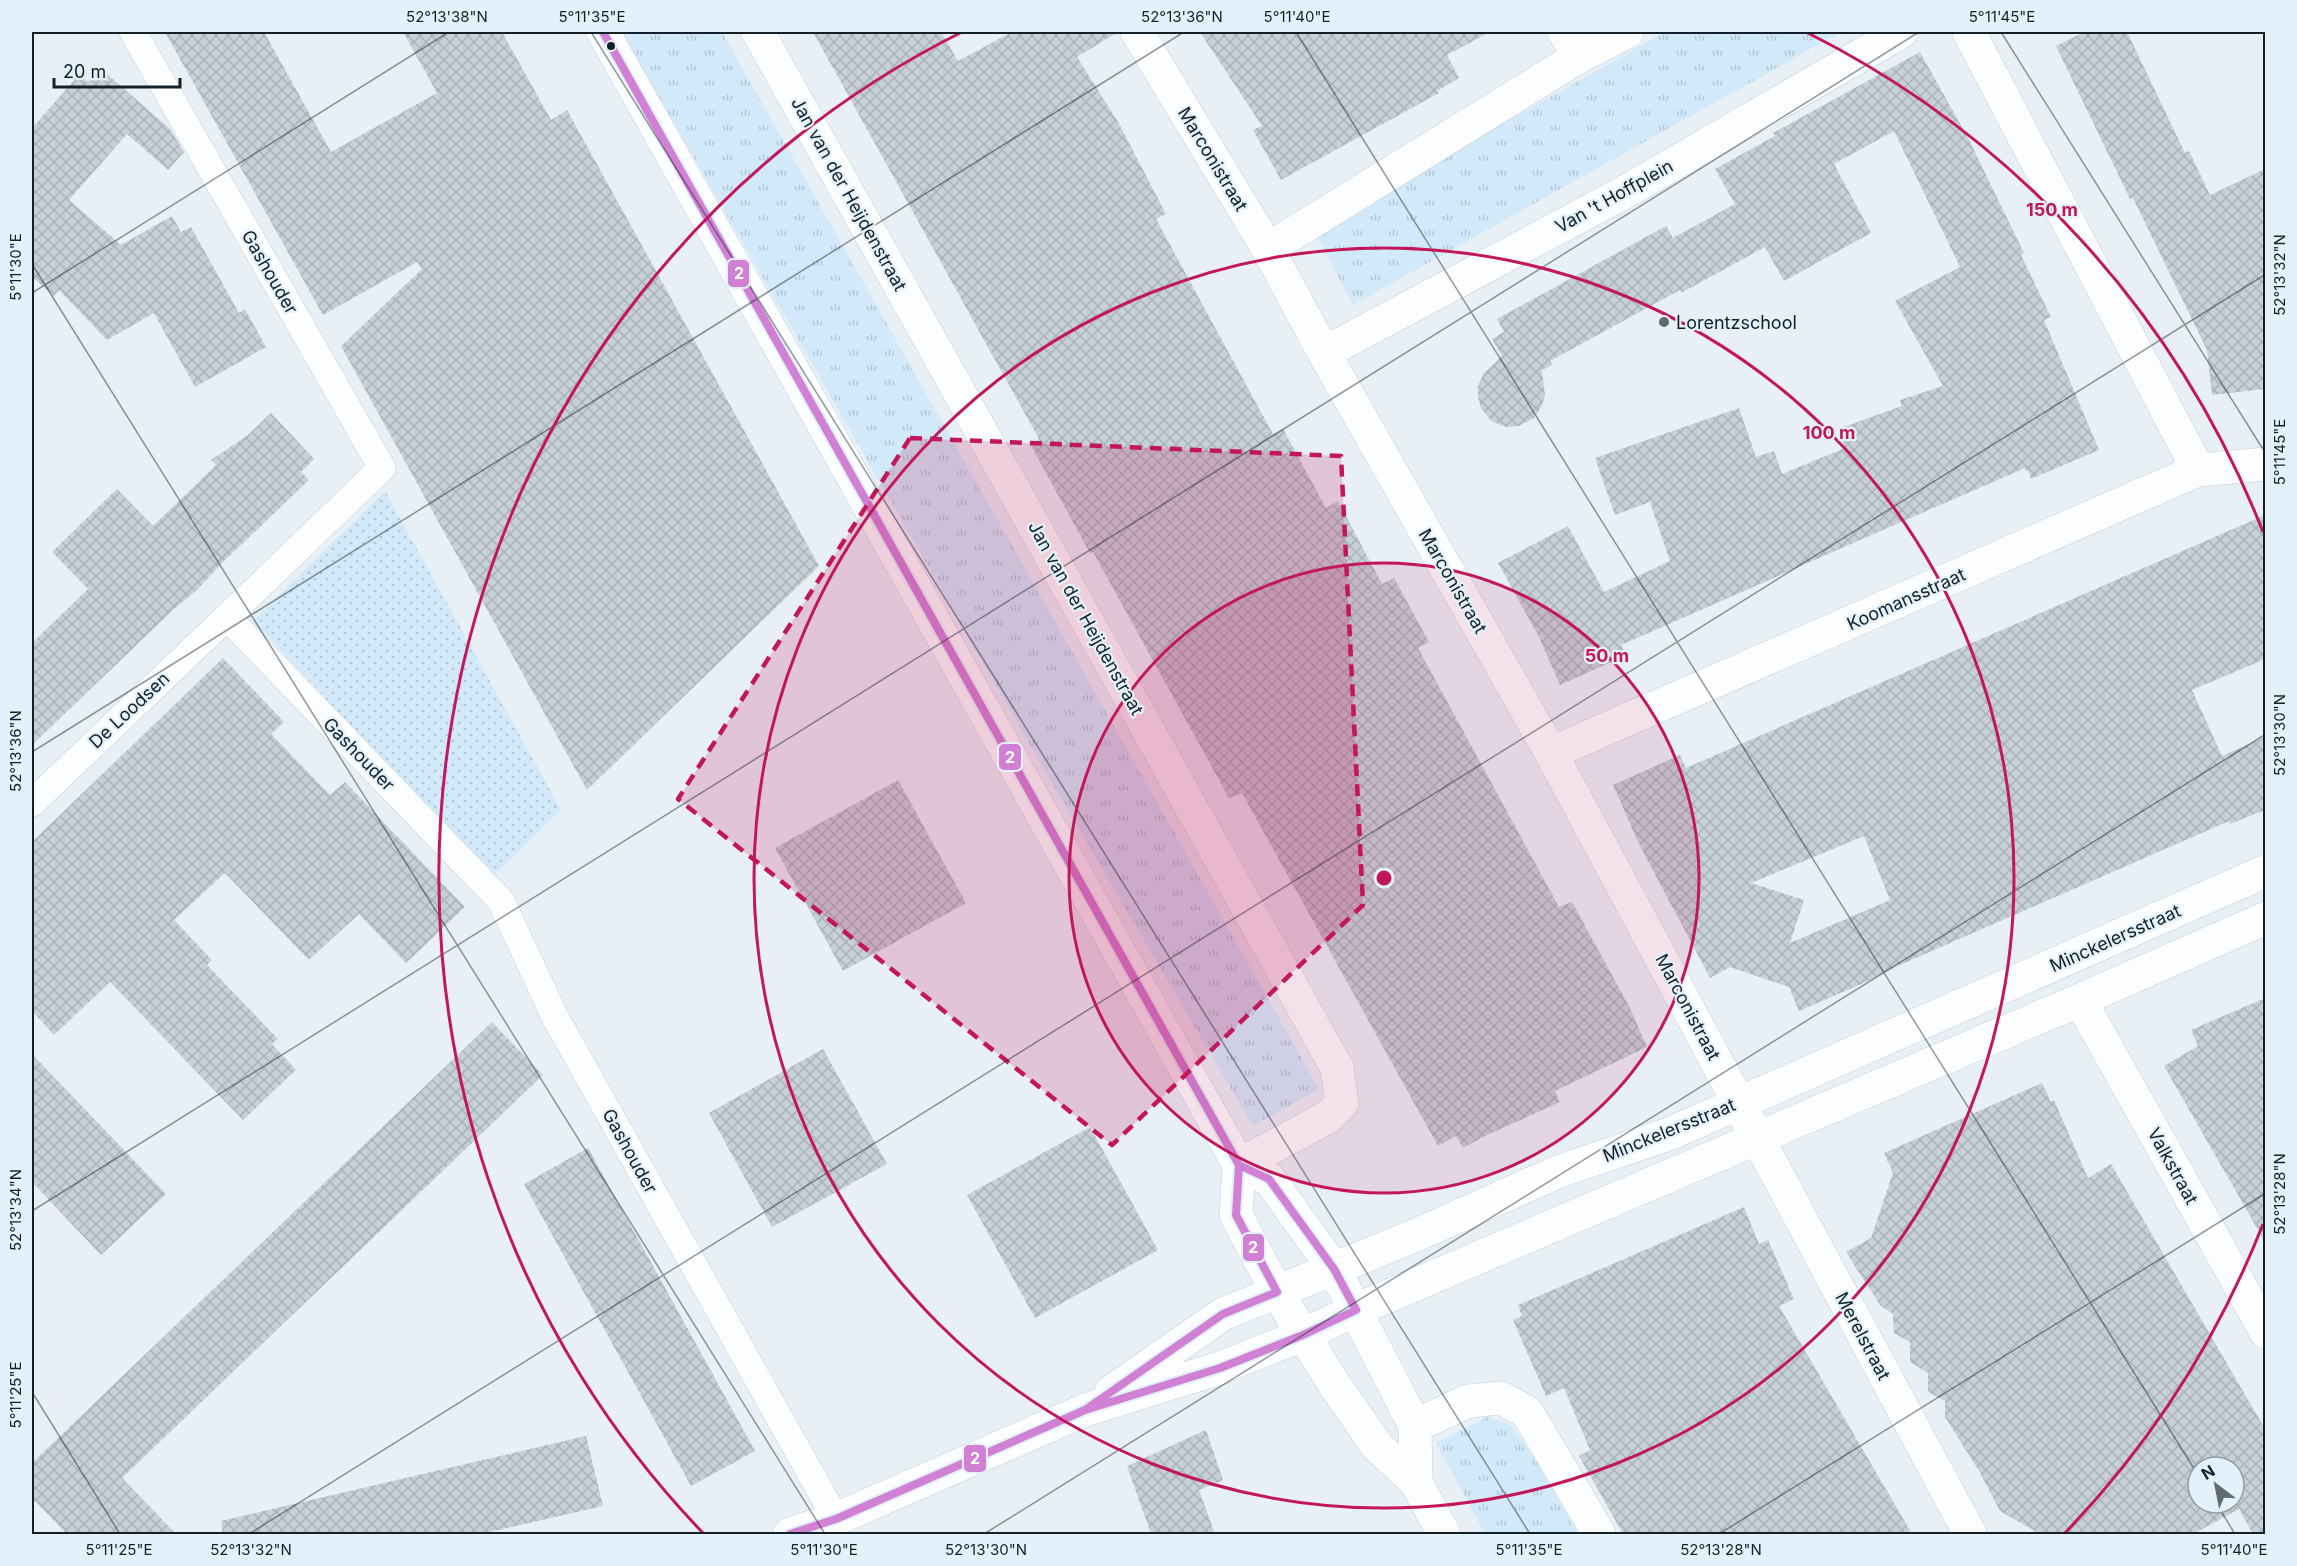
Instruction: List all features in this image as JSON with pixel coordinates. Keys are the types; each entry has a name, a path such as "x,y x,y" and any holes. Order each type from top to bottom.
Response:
{"street":[{"name":"Gashouder","path":"133,32 382,468 227,617 501,901 555,1017 836,1519"},
{"path":"603,32 1239,1165 1236,1215 1277,1292 1377,1446 1416,1482 1444,1534"},
{"name":"Jan van der Heijdenstraat","path":"758,32 1337,1068 1342,1103 1328,1117 1239,1165"},
{"name":"Marconistraat","path":"1137,32 1268,249 1324,353 1551,753 1757,1138"},
{"path":"1268,249 1572,44 1627,32"},
{"name":"Van 't Hoffplein","path":"1324,353 1623,193 1901,32"},
{"path":"1969,32 2198,470"},
{"name":"Koomansstraat","path":"1551,753 2198,470 2265,464"},
{"name":"De Loodsen","path":"32,802 227,617"},
{"name":"Minckelersstraat","path":"1085,1410 1223,1314 1560,1172 1669,1134 2265,871"},
{"name":"Minckelersstraat","path":"790,1534 836,1519 1085,1410 1220,1368 1303,1335 1356,1310 2080,1000 2265,918"},
{"name":"Valkstraat","path":"2080,1000 2265,1332"},
{"name":"Merelstraat","path":"1757,1138 1970,1534"},
{"path":"1239,1165 1269,1179 1334,1269 1415,1426 1416,1482"},
{"path":"1415,1426 1468,1401 1501,1398 1527,1412 1599,1534"}],"highlighted area":[{"path":"910,438 1341,456 1363,905 1112,1145 678,799"}],"green space":[{"path":"622,32 722,32 1319,1089 1253,1126 1067,809"},
{"path":"1665,32 1841,32 1353,305 1314,231"},
{"path":"385,491 561,810 493,876 253,621"},
{"path":"1487,1417 1510,1424 1539,1464 1578,1534 1485,1534 1436,1443"}],"building":[{"path":"165,32 264,32 331,152 437,93 403,32 502,32 551,120 567,110 819,566 587,790 341,346 422,269 417,262 323,315"},
{"path":"813,32 941,32 958,61 1012,32 1118,32 1077,57 1118,122 1166,214 1156,219 1273,434 1283,429 1326,508 1338,501 1382,584 1394,578 1429,642 1418,648 1559,907 1572,902 1630,1008 1647,1047 1555,1091 1560,1102 1463,1148 1456,1136 1438,1146 1242,793 1229,798 1093,552 1090,553 1030,444 1039,439"},
{"path":"1200,32 1490,32 1447,55 1459,78 1437,91 1439,93 1281,180 1253,130 1262,126"},
{"path":"2084,32 2127,32 2185,153 2189,151 2210,195 2265,169 2265,389 2212,395 2207,350 2056,46"},
{"path":"1920,52 1968,138 2024,253 2021,255 2051,317 2044,320 2099,450 2031,479 2025,468 1621,645 1627,655 1560,685 1539,637 1498,563 1568,526 1604,592 1670,561 1650,502 1615,515 1595,458 1739,408 1756,457 1774,451 1782,474 1845,448 1838,429 1902,406 1900,400 1943,386 1895,301 1960,267 1894,131 1834,164 1871,233 1784,281 1765,247 1681,293 1680,290 1550,361 1552,365 1542,370 1545,395 1542,406 1534,418 1519,426 1506,427 1491,421 1481,408 1478,397 1478,385 1484,373 1502,356 1492,339 1504,332 1497,319 1666,226 1673,238 1735,204 1715,169 1775,136 1773,133"},
{"path":"100,68 170,129 184,152 168,170 127,134 69,200 121,245 172,216 181,232 191,227 239,313 245,309 266,347 195,387 154,313 107,340 59,290 54,296 32,277 32,128 79,75 88,82"},
{"path":"271,413 314,459 301,472 309,480 198,589 173,610 32,745 32,643 88,589 52,552 117,489 153,526 216,465 211,460 248,435"},
{"path":"2265,515 2265,659 2192,690 2222,756 2265,737 2265,810 2230,824 2229,821 1799,1011 1789,987 1730,967 1710,978 1639,844 1613,785 1680,755 1686,768","holes":["1864,836 1890,900 1790,943 1804,900 1751,883"]},
{"path":"223,658 284,722 271,734 330,795 345,782 465,907 406,963 359,914 309,960 225,873 174,920 212,960 207,965 278,1039 272,1044 296,1070 243,1120 110,982 54,1035 32,1011 32,842"},
{"path":"898,780 966,903 843,971 775,848"},
{"path":"2265,998 2265,1242 2164,1066 2198,1046 2191,1030"},
{"path":"492,1022 543,1075 122,1478 176,1534 67,1534 32,1498 32,1463"},
{"path":"823,1049 887,1164 772,1227 709,1113"},
{"path":"32,1054 166,1194 101,1255 32,1182"},
{"path":"2042,1083 2051,1102 2054,1100 2088,1178 2111,1164 2265,1429 2265,1534 2253,1534 2242,1515 2246,1515 2246,1455 2186,1455 2186,1515 2228,1515 2193,1534 2040,1534 2000,1511 1979,1471 1945,1417 1945,1401 1928,1392 1928,1373 1910,1362 1910,1342 1894,1333 1893,1314 1880,1305 1846,1252 1871,1238 1893,1173 1884,1153"},
{"path":"1090,1127 1158,1250 1035,1318 967,1195"},
{"path":"588,1148 755,1451 691,1486 524,1184"},
{"path":"1744,1207 1759,1244 1768,1240 1794,1299 1779,1306 1912,1534 1623,1534 1579,1456 1590,1450 1564,1388 1546,1396 1513,1320 1522,1316 1518,1305"},
{"path":"1206,1430 1223,1480 1199,1490 1215,1534 1151,1534 1127,1466"},
{"path":"586,1436 603,1506 481,1534 223,1534 221,1521"}],"transit line":[{"name":"2","path":"603,32 1239,1165 1236,1215 1277,1292 1223,1314 1085,1410"},
{"name":"2","path":"790,1534 836,1519 1085,1410 1220,1368 1303,1335 1356,1310 1334,1269 1269,1179 1239,1165"}],"place":[{"name":"Lorentzschool","path":"1664,322"}]}
